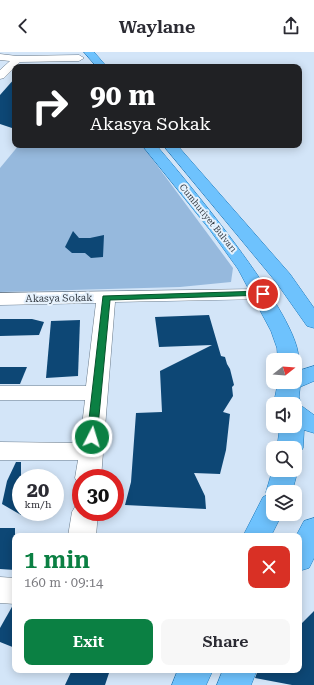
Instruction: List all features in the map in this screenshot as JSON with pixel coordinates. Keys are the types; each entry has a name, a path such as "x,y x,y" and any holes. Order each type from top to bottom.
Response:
{"main road":[{"path":"89,52 99,64"},
{"path":"77,55 84,64"},
{"name":"Cumhuriyet Bulvarı","path":"151,148 237,254 263,294 287,342 288,353"},
{"name":"Cumhuriyet Bulvarı","path":"173,148 283,278 314,322"},
{"path":"302,377 314,373"},
{"path":"302,418 314,425"},
{"path":"258,533 266,518"},
{"path":"302,553 314,530"},
{"path":"189,685 195,673"},
{"path":"234,685 239,673"}],"street":[{"path":"0,57 17,59 77,55"},
{"path":"0,76 17,59"},
{"name":"Akasya Sokak","path":"0,299 263,294"},
{"path":"89,469 106,298"},
{"path":"0,393 96,393"},
{"path":"0,452 91,452"},
{"path":"82,533 84,521"},
{"path":"0,590 12,591"}],"shaded area":[{"path":"17,148 144,148 233,268 231,282 180,287 0,292 0,168"}],"building":[{"path":"12,81 12,128 0,124 0,95"},
{"path":"73,231 79,238 90,238 104,235 103,257 91,258 85,253 72,253 65,247"},
{"path":"209,315 221,356 225,357 234,385 232,387 233,396 223,412 230,414 226,450 220,474 194,473 205,496 206,509 125,505 131,482 136,413 162,412 160,371 212,345 159,347 155,317"},
{"path":"0,319 32,319 44,322 39,335 0,336"},
{"path":"80,320 78,376 46,378 51,321"},
{"path":"0,367 27,367 20,384 0,384"},
{"path":"16,462 21,462 21,469 13,469"},
{"path":"12,470 12,510 2,504 7,481"},
{"path":"0,528 15,528 15,533 12,533 12,570 0,569"},
{"path":"12,607 12,647 0,642 0,628"},
{"path":"314,611 314,685 292,685 255,678 257,673 302,673 302,623"},
{"path":"71,673 109,673 105,685 65,685"}],"route":[{"path":"92,437 106,298 263,294"}]}
